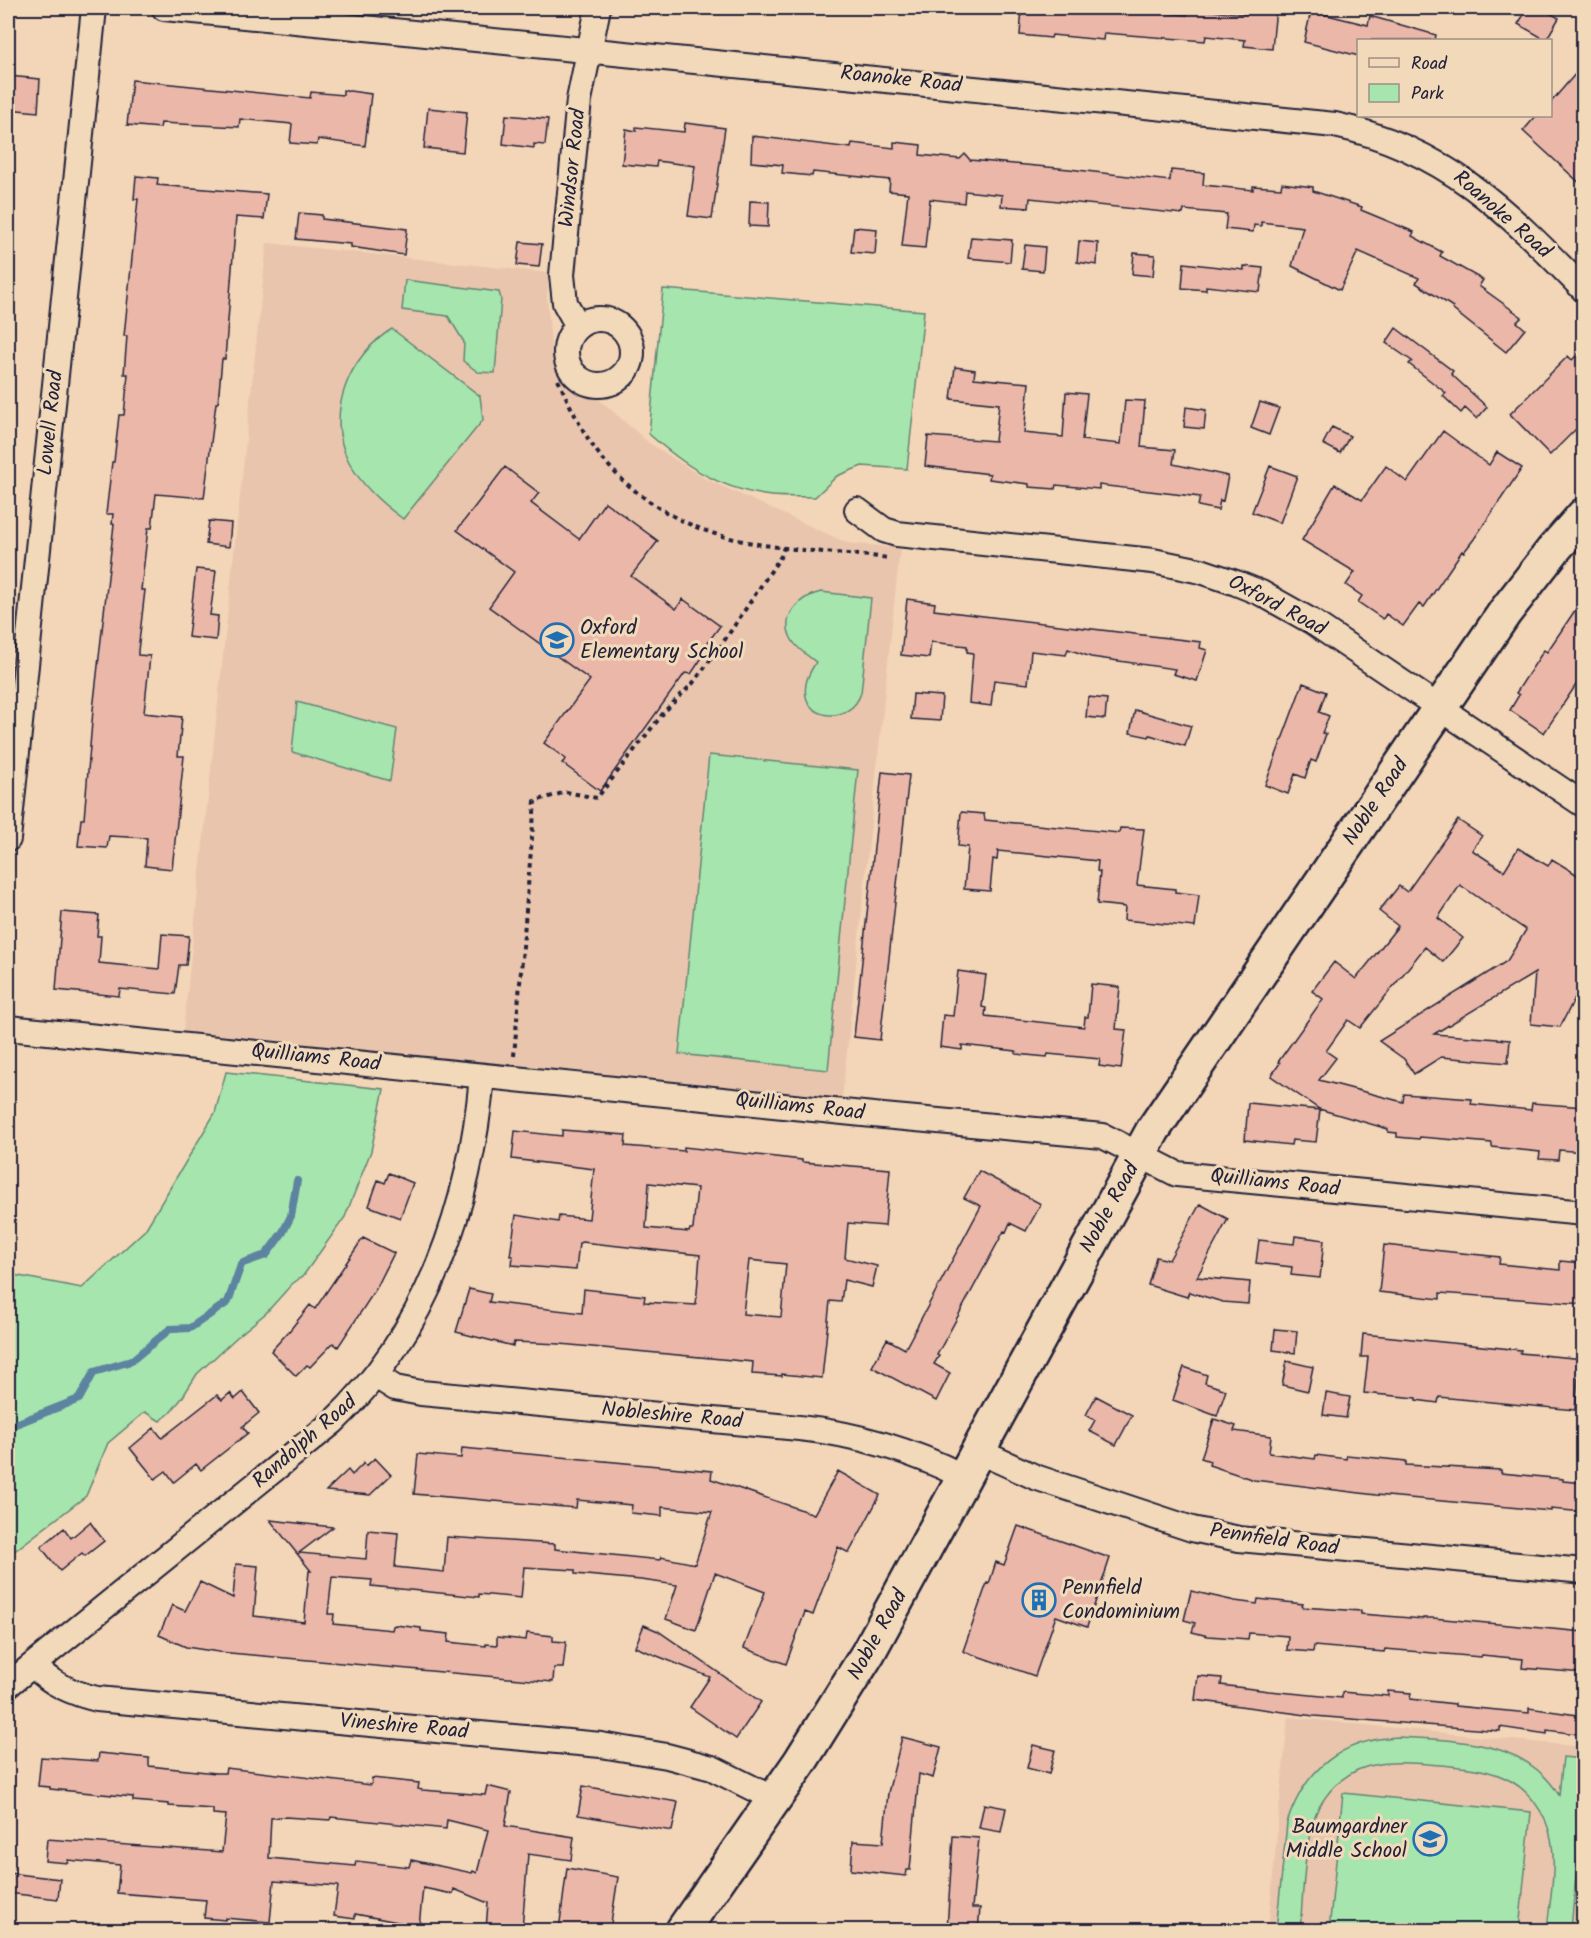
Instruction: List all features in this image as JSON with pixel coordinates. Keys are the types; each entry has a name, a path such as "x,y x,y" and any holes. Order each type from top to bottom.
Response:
{"main road":[{"name":"Noble Road","path":"683,1930 831,1715 868,1653 1153,1130 1505,612 1584,515"}],"street":[{"name":"Lowell Road","path":"8,839 94,8"},
{"name":"Roanoke Road","path":"164,8 1311,121 1355,129 1399,143 1463,178 1511,218 1584,290"},
{"name":"Windsor Road","path":"578,326 565,303 562,275 579,100 598,8"},
{"name":"Oxford Road","path":"857,510 884,530 897,534 1134,558 1216,575 1261,593 1311,621 1584,805"},
{"name":"Quilliams Road","path":"8,1028 1103,1136 1177,1174 1584,1213"},
{"name":"Randolph Road","path":"8,1685 333,1422 360,1396 376,1376 422,1301 449,1240 466,1184 477,1125 482,1076"},
{"name":"Nobleshire Road","path":"376,1376 395,1388 421,1394 799,1428 837,1433 919,1455 971,1464"},
{"name":"Pennfield Road","path":"971,1464 1010,1467 1192,1529 1239,1539 1584,1571"},
{"name":"Vineshire Road","path":"33,1665 45,1677 67,1690 107,1700 637,1750 712,1768 774,1799"}],"path":[{"path":"558,380 594,448 614,472 644,497 677,519 705,531 734,539 898,559"},
{"path":"513,1060 536,801 566,792 597,798 665,711 693,683 718,650 781,556 784,546"}],"shaded area":[{"name":"Oxford Elementary School","path":"267,243 549,273 547,297 551,346 561,376 569,384 594,395 649,443 704,478 847,543 900,548 842,1098 183,1032"},
{"name":"Baumgardner Middle School","path":"1288,1717 1583,1747 1583,1930 1268,1930"}],"green space":[{"path":"405,280 499,292 501,299 495,373 478,372 463,361 464,342 448,316 402,310"},
{"path":"663,289 924,311 907,469 862,466 837,476 815,497 764,495 747,491 716,480 688,465 649,434"},
{"path":"392,329 480,396 483,420 403,519 373,494 354,471 342,444 339,425 340,406 353,370 377,340"},
{"path":"821,592 871,598 861,693 855,704 847,711 837,715 817,712 810,705 806,696 806,684 816,662 797,646 789,631 788,623 793,609 805,598"},
{"path":"297,702 397,729 390,781 292,752"},
{"path":"709,755 858,770 828,1070 679,1054"},
{"path":"226,1072 384,1089 371,1151 345,1217 303,1276 292,1284 266,1313 197,1374 170,1413 160,1421 145,1412 108,1443 86,1496 8,1556 8,1274 82,1288 145,1230 215,1113"},
{"path":"1399,1737 1466,1742 1508,1753 1528,1763 1545,1777 1559,1795 1563,1757 1583,1759 1583,1798 1571,1930 1547,1930 1553,1876 1552,1848 1546,1822 1527,1793 1516,1784 1489,1772 1458,1767 1387,1763 1356,1771 1342,1779 1329,1792 1318,1809 1310,1835 1300,1930 1276,1930 1287,1823 1304,1787 1328,1761 1343,1751 1378,1739"},
{"path":"1343,1793 1531,1812 1519,1930 1329,1930"}],"building":[{"path":"1022,8 1108,8 1187,15 1187,9 1247,14 1248,8 1276,8 1272,49 1244,46 1245,40 1206,36 1205,41 1104,33 1103,40 1052,35 1051,38 1020,35"},
{"path":"1528,8 1541,8 1559,18 1547,39 1518,24"},
{"path":"1311,11 1368,25 1370,16 1436,35 1435,39 1357,39 1357,55 1304,42"},
{"path":"1584,64 1584,187 1523,131 1535,117 1552,117 1552,101"},
{"path":"8,76 40,79 38,112 8,109"},
{"path":"132,80 310,98 311,92 343,95 343,90 371,94 365,146 318,139 317,145 290,143 292,124 240,119 239,127 161,123 160,128 127,125"},
{"path":"428,108 467,112 463,152 424,148"},
{"path":"506,115 548,119 545,145 534,144 534,148 503,144"},
{"path":"685,123 725,128 712,219 688,216 695,166 657,161 656,167 622,164 626,129 636,131 636,127 684,132"},
{"path":"752,136 851,148 852,143 894,148 894,142 921,145 920,155 960,159 965,154 970,160 1170,181 1171,170 1204,173 1203,185 1253,190 1253,186 1281,188 1282,183 1313,187 1313,191 1362,207 1361,210 1414,232 1412,236 1442,252 1440,256 1483,280 1479,286 1522,317 1517,322 1525,329 1506,352 1452,309 1453,307 1416,283 1419,278 1358,251 1340,290 1292,266 1303,227 1261,222 1261,226 1254,225 1253,232 1225,229 1227,214 1184,210 1183,214 1030,198 1029,208 1001,206 1002,195 965,191 964,203 930,199 925,248 902,246 908,193 889,191 890,180 813,172 812,176 782,173 783,165 751,162"},
{"path":"136,176 158,178 157,185 267,194 264,219 236,217 225,359 222,359 204,498 156,494 152,528 148,528 141,590 145,590 138,651 138,655 150,656 144,713 182,717 178,756 184,756 172,869 145,866 147,838 109,836 107,848 78,846 81,819 84,819 93,710 114,524 112,524 113,514 106,514 119,415 124,415 128,374 124,374 127,336 124,336 138,199 134,199"},
{"path":"750,201 769,202 768,227 749,226"},
{"path":"299,213 322,215 322,219 407,229 404,255 351,247 351,244 296,239"},
{"path":"854,227 877,229 875,254 851,252"},
{"path":"971,237 1012,240 1010,262 968,258"},
{"path":"1079,241 1098,243 1097,265 1077,262"},
{"path":"520,242 542,244 539,267 517,265"},
{"path":"1025,245 1045,247 1043,271 1022,269"},
{"path":"1134,253 1155,255 1153,276 1132,274"},
{"path":"1184,263 1244,270 1244,266 1263,268 1260,292 1206,286 1206,290 1182,288"},
{"path":"1396,328 1453,371 1451,374 1487,407 1477,419 1465,408 1461,413 1443,396 1446,393 1409,364 1412,361 1386,343"},
{"path":"1584,348 1584,421 1550,455 1510,414 1568,356 1572,360"},
{"path":"955,367 975,370 974,378 1029,383 1024,433 1063,437 1066,392 1087,394 1082,440 1121,444 1125,400 1145,401 1141,447 1175,450 1173,464 1228,476 1223,501 1220,500 1218,510 1198,506 1200,497 1099,485 1099,489 1056,485 1055,489 1029,487 1029,484 989,479 990,474 925,466 928,436 995,441 999,404 951,399"},
{"path":"1260,402 1279,408 1269,435 1251,428"},
{"path":"1186,407 1206,410 1204,429 1184,427"},
{"path":"1332,427 1350,436 1340,453 1323,444"},
{"path":"1443,431 1489,465 1497,452 1522,468 1424,607 1419,604 1403,626 1386,614 1383,619 1358,602 1362,596 1346,585 1355,572 1302,540 1335,484 1362,500 1386,466 1407,482"},
{"path":"1270,466 1297,476 1280,523 1252,512"},
{"path":"505,467 539,493 531,503 579,539 605,502 658,541 631,576 676,609 683,599 720,626 708,642 710,646 691,674 685,673 600,791 562,763 566,759 544,743 590,680 489,607 514,572 457,530"},
{"path":"209,521 231,523 229,547 206,544"},
{"path":"196,569 216,571 210,615 218,616 216,640 188,637"},
{"path":"1584,597 1584,673 1544,733 1510,710 1519,695 1516,693 1544,650 1547,652"},
{"path":"907,599 935,603 934,610 1201,642 1200,648 1207,650 1197,681 1173,674 1175,669 1091,657 1068,649 1066,655 1031,651 1028,684 994,680 991,706 969,703 973,653 967,652 967,646 931,642 929,658 901,655"},
{"path":"1303,683 1326,692 1319,712 1329,716 1322,733 1326,734 1316,762 1311,760 1305,778 1295,774 1288,794 1265,785"},
{"path":"913,694 942,696 940,721 911,719"},
{"path":"1088,697 1107,699 1105,719 1086,717"},
{"path":"1135,710 1191,726 1185,746 1150,735 1149,737 1130,733"},
{"path":"882,772 909,775 880,1040 854,1037"},
{"path":"961,812 984,814 985,820 1119,833 1120,828 1144,829 1137,885 1175,889 1175,892 1199,895 1195,927 1124,920 1125,907 1097,904 1100,872 1097,871 1098,861 998,851 997,860 993,859 990,891 964,889 968,847 958,846"},
{"path":"1458,820 1482,836 1472,850 1504,871 1518,848 1548,866 1552,859 1584,879 1584,980 1560,1027 1531,1024 1535,973 1434,1034 1510,1040 1508,1063 1441,1057 1414,1074 1404,1059 1379,1041 1507,961 1526,930 1460,885 1438,918 1463,938 1443,962 1425,947 1360,1028 1348,1020 1326,1051 1336,1058 1319,1080 1403,1102 1404,1094 1472,1099 1471,1104 1531,1110 1532,1103 1584,1107 1584,1152 1559,1150 1558,1160 1539,1159 1540,1152 1492,1147 1492,1143 1397,1137 1397,1133 1388,1132 1388,1129 1319,1109 1271,1076 1280,1063 1278,1062 1323,999 1312,991 1334,962 1356,979 1398,926 1379,911 1399,886 1407,892"},
{"path":"62,912 99,915 97,936 101,936 99,963 159,969 162,934 189,936 186,965 179,965 175,994 120,989 119,996 56,990"},
{"path":"958,971 986,975 982,1007 986,1008 985,1016 1084,1027 1085,1017 1088,1017 1091,984 1120,987 1116,1029 1126,1030 1121,1069 1099,1066 1100,1059 1048,1054 1047,1057 1016,1054 1016,1051 962,1045 962,1050 940,1047 943,1015 953,1016"},
{"path":"1248,1103 1320,1110 1316,1142 1292,1140 1291,1145 1245,1140"},
{"path":"562,1130 626,1135 625,1146 684,1151 684,1147 802,1160 802,1162 890,1169 885,1226 848,1223 845,1258 877,1266 872,1287 844,1280 841,1302 830,1301 822,1378 752,1374 753,1362 560,1344 514,1342 513,1346 456,1332 469,1289 491,1294 489,1302 582,1313 584,1289 645,1296 644,1302 696,1305 700,1255 582,1242 579,1243 576,1270 512,1265 513,1256 510,1256 516,1215 558,1222 559,1216 589,1219 594,1169 512,1159 515,1131 562,1136","holes":["649,1183 697,1188 693,1229 689,1232 646,1228","749,1260 786,1264 781,1317 743,1314"]},
{"path":"979,1171 1041,1204 1026,1231 1010,1223 1006,1232 1004,1231 937,1355 939,1356 934,1364 950,1373 936,1401 872,1367 887,1339 905,1349 981,1206 964,1198"},
{"path":"389,1173 413,1183 400,1218 369,1206 378,1180 385,1183"},
{"path":"1200,1204 1228,1219 1197,1277 1250,1282 1248,1304 1223,1302 1189,1292 1187,1297 1148,1285 1156,1257 1169,1260"},
{"path":"1295,1236 1324,1240 1320,1278 1291,1275 1292,1267 1256,1263 1259,1240 1294,1244"},
{"path":"363,1238 394,1253 376,1289 338,1347 333,1343 310,1367 307,1365 296,1376 271,1351 310,1305 315,1309"},
{"path":"1384,1245 1500,1257 1499,1264 1560,1270 1560,1261 1583,1263 1584,1304 1440,1293 1440,1299 1379,1292"},
{"path":"1275,1329 1297,1331 1295,1353 1273,1350"},
{"path":"1363,1334 1521,1350 1520,1353 1584,1359 1584,1378 1578,1377 1575,1410 1439,1397 1438,1403 1416,1400 1416,1398 1364,1393 1368,1357 1361,1357"},
{"path":"1287,1361 1313,1367 1308,1391 1282,1385"},
{"path":"1184,1367 1207,1375 1205,1383 1226,1390 1217,1416 1173,1400"},
{"path":"243,1392 259,1413 242,1427 248,1433 201,1470 196,1464 174,1482 166,1471 155,1479 130,1448 154,1428 162,1438 217,1395 222,1400 230,1393 235,1399"},
{"path":"1326,1393 1350,1397 1346,1418 1323,1415"},
{"path":"1096,1396 1132,1415 1116,1445 1089,1431 1095,1420 1086,1415"},
{"path":"1214,1419 1236,1426 1234,1431 1271,1436 1269,1453 1315,1459 1316,1455 1346,1459 1347,1455 1406,1461 1406,1465 1501,1470 1501,1473 1584,1483 1584,1512 1376,1495 1254,1480 1209,1465 1210,1461 1201,1458"},
{"path":"462,1448 712,1471 711,1479 814,1514 838,1471 880,1495 849,1553 838,1547 813,1615 805,1612 786,1664 744,1648 765,1592 715,1573 696,1630 666,1619 677,1585 575,1574 575,1570 524,1567 521,1598 479,1594 479,1597 371,1586 372,1580 332,1577 328,1614 334,1614 333,1624 392,1630 395,1625 421,1628 421,1631 449,1634 448,1642 486,1646 486,1644 497,1645 497,1637 526,1640 527,1633 553,1636 553,1641 566,1642 563,1668 554,1668 553,1682 219,1652 186,1647 159,1635 172,1605 185,1611 200,1582 233,1598 236,1564 258,1566 254,1616 304,1622 309,1571 311,1571 270,1520 333,1527 299,1553 366,1559 368,1530 398,1533 395,1567 444,1572 447,1537 555,1544 555,1549 660,1560 661,1557 695,1564 712,1512 662,1507 662,1516 631,1513 632,1505 577,1500 576,1508 414,1494 418,1454 461,1458"},
{"path":"375,1458 391,1475 370,1495 326,1491 348,1470 352,1475 364,1463 366,1466"},
{"path":"90,1522 104,1541 85,1556 82,1553 60,1571 41,1547 64,1528 71,1538"},
{"name":"Pennfield Condominium","path":"1018,1526 1110,1558 1087,1627 1056,1616 1035,1676 963,1651 996,1562 1004,1565"},
{"path":"1191,1591 1257,1604 1258,1599 1303,1604 1302,1607 1361,1611 1361,1614 1433,1618 1584,1632 1584,1673 1522,1668 1523,1659 1314,1646 1313,1652 1287,1650 1288,1636 1249,1633 1248,1639 1208,1636 1192,1632 1195,1623 1184,1620"},
{"path":"644,1625 658,1631 761,1702 736,1739 690,1707 710,1677 635,1647"},
{"path":"1198,1676 1222,1678 1221,1685 1269,1691 1342,1698 1342,1692 1388,1696 1388,1691 1411,1693 1410,1699 1455,1704 1455,1706 1529,1713 1529,1708 1584,1716 1584,1735 1547,1730 1547,1734 1500,1727 1500,1731 1314,1716 1195,1700"},
{"path":"902,1737 941,1747 933,1778 919,1774 910,1870 907,1870 906,1876 851,1870 853,1841 883,1843 888,1793"},
{"path":"1033,1745 1055,1750 1049,1774 1027,1768"},
{"path":"99,1753 149,1758 149,1766 216,1773 225,1773 226,1768 371,1785 372,1778 419,1783 418,1789 422,1790 485,1795 487,1786 511,1792 505,1826 574,1837 571,1860 528,1854 522,1930 486,1930 488,1903 454,1889 453,1894 423,1888 419,1926 355,1914 355,1919 334,1916 338,1886 274,1881 270,1922 204,1918 206,1900 117,1893 120,1865 68,1860 68,1863 45,1861 47,1839 222,1852 226,1815 213,1814 213,1809 169,1806 169,1804 133,1801 133,1797 38,1786 41,1757 98,1761","holes":["331,1817 446,1829 447,1820 488,1830 477,1873 411,1860 409,1867 356,1861 355,1866 269,1858 271,1818 330,1820"]},
{"path":"583,1786 678,1802 672,1831 578,1815"},
{"path":"984,1804 1006,1808 1001,1832 979,1828"},
{"path":"953,1836 979,1838 972,1908 980,1908 978,1930 947,1930"},
{"path":"567,1868 618,1877 610,1930 559,1930"},
{"path":"8,1873 60,1879 58,1899 8,1893"}],"waterway":[{"path":"8,1427 79,1399 94,1372 131,1361 170,1329 190,1328 228,1302 241,1265 266,1255 283,1232 291,1216 297,1181"}],"place":[{"name":"Oxford Elementary School","path":"557,640"},
{"name":"Pennfield Condominium","path":"1039,1600"},
{"name":"Baumgardner Middle School","path":"1430,1839"}]}
